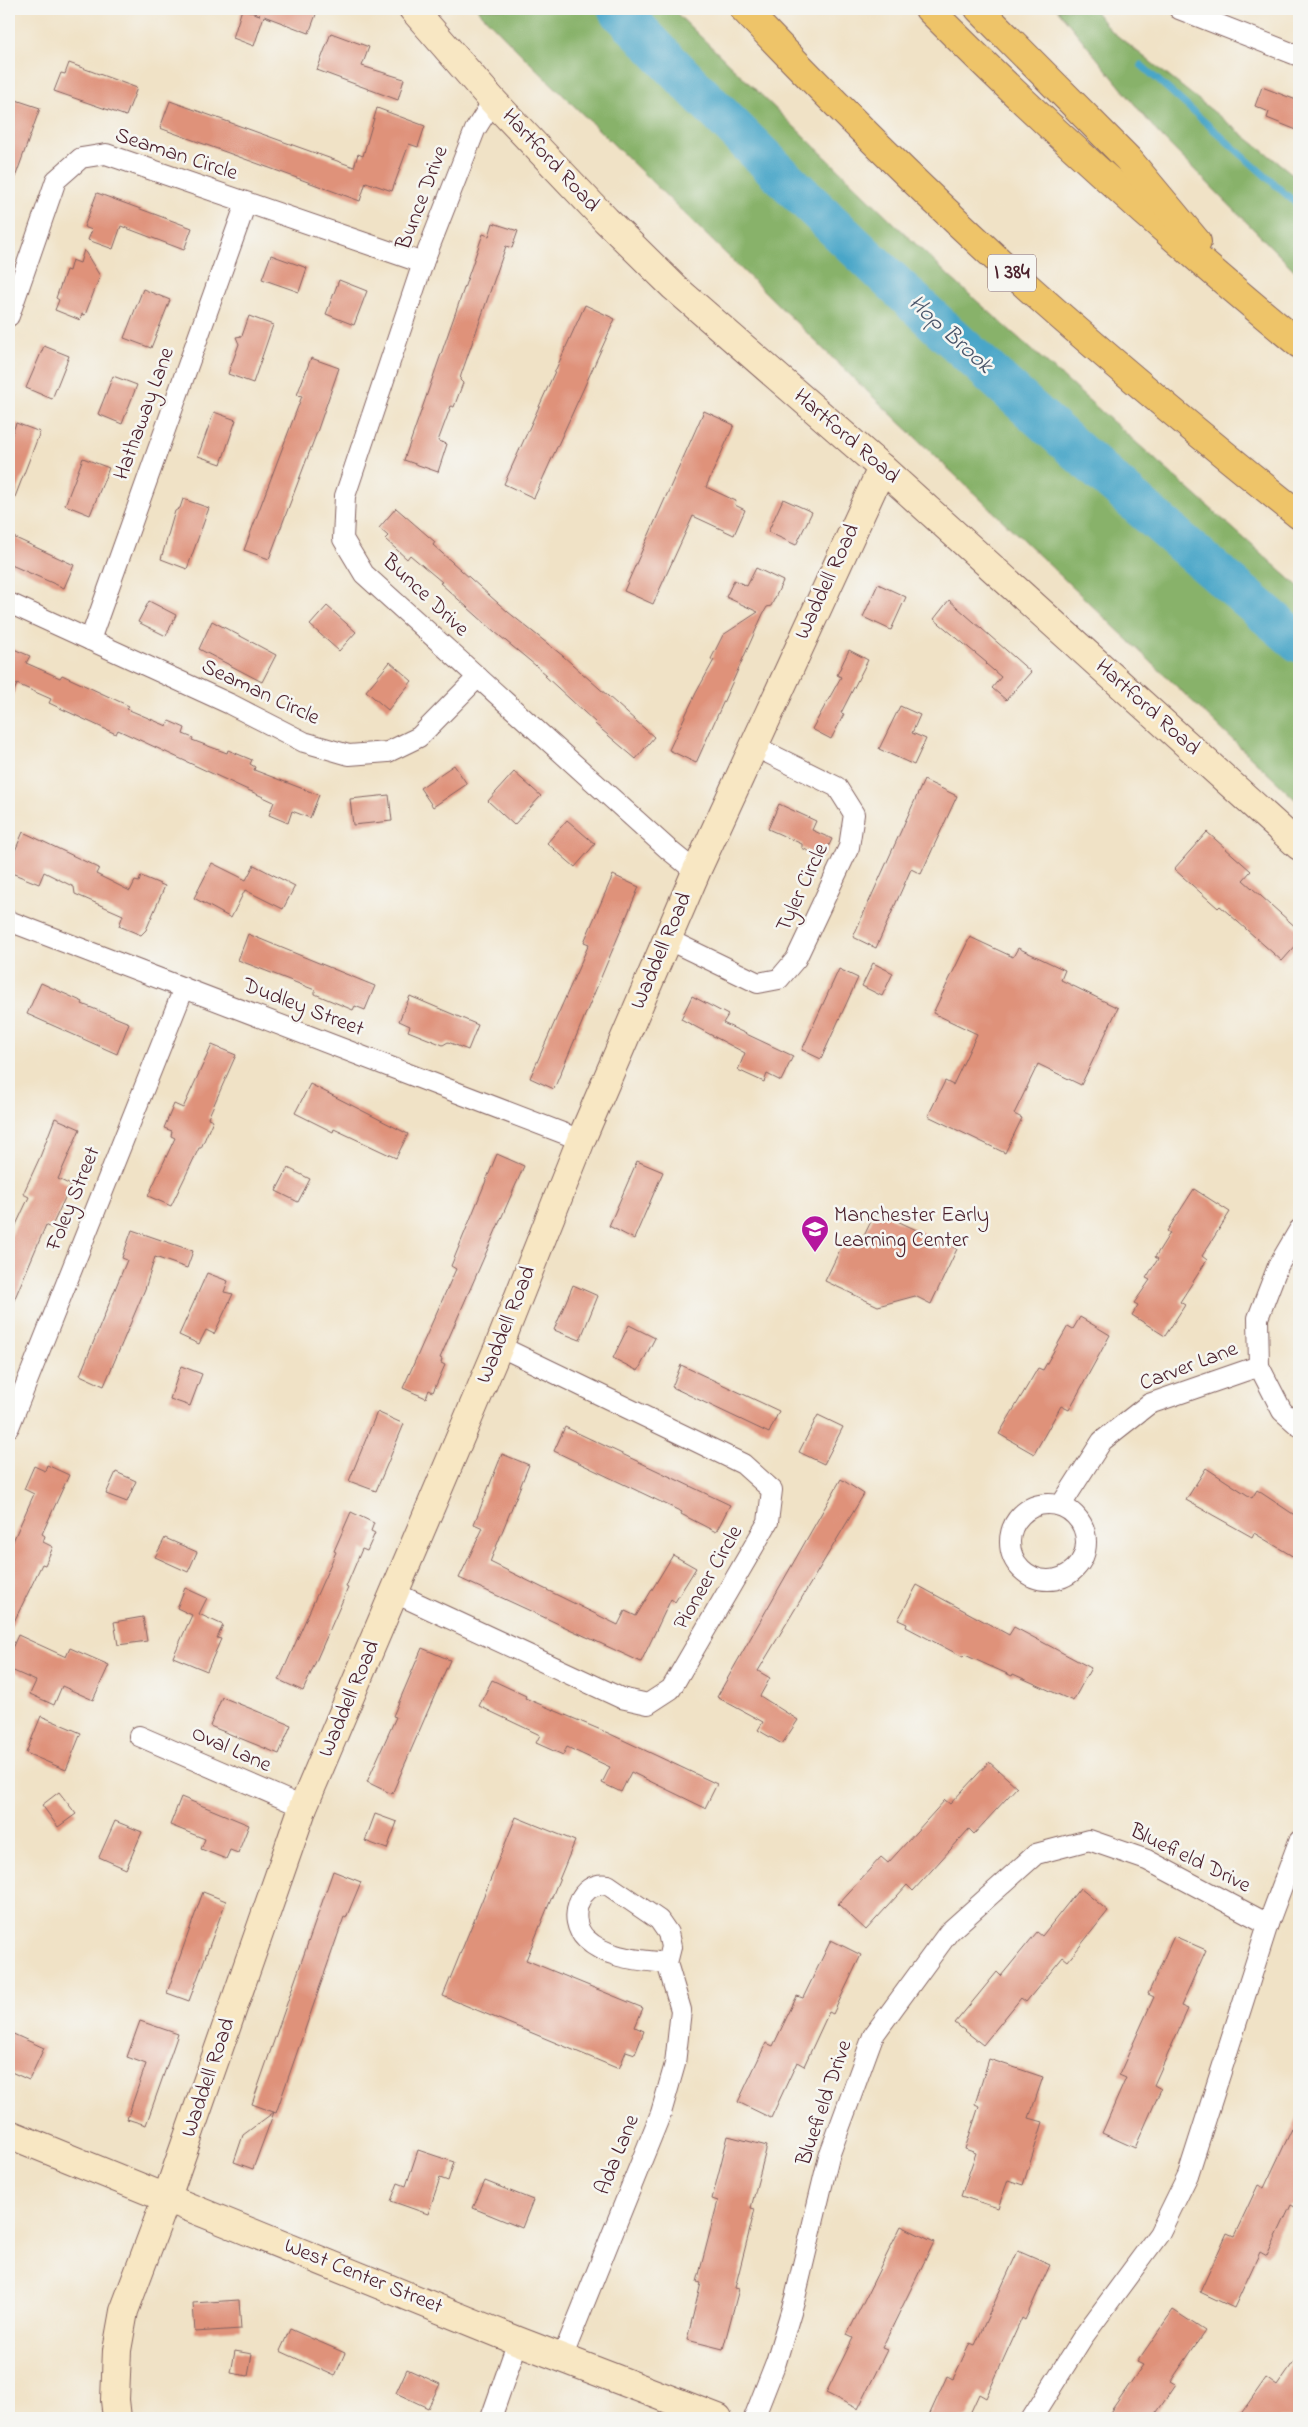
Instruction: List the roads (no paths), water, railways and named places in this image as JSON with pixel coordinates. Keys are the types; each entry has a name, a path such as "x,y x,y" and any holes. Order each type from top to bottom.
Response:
{"highway":[{"name":"I 384","path":"744,9 862,130 994,256 1144,388 1299,515"},
{"path":"929,9 1078,153 1232,289 1299,344"},
{"path":"980,9 1128,159 1180,220 1232,289"}],"street":[{"name":"Hartford Road","path":"413,9 494,101 606,220 674,287 882,468 1299,846"},
{"path":"1179,9 1299,56"},
{"name":"Bunce Drive","path":"494,101 475,130 423,263 345,496 343,539 364,574 696,872"},
{"name":"Seaman Circle","path":"9,316 56,180 81,158 106,154 423,263"},
{"name":"Hathaway Lane","path":"90,640 246,203"},
{"name":"Waddell Road","path":"118,2418 115,2400 117,2350 124,2311 167,2197 303,1808 499,1346 581,1140 667,939 752,745 882,468"},
{"name":"Seaman Circle","path":"9,603 230,704 304,742 349,755 388,752 419,737 478,677"},
{"name":"Tyler Circle","path":"667,939 758,983 779,979 796,959 849,847 854,814 837,787 752,745"},
{"name":"Dudley Street","path":"9,921 581,1140"},
{"name":"Foley Street","path":"9,1427 184,988"},
{"path":"1299,1230 1278,1266 1258,1318 1259,1366 1282,1411 1299,1426"},
{"name":"Pioneer Circle","path":"395,1593 621,1698 648,1704 671,1689 768,1522 772,1490 743,1464 499,1346"},
{"name":"Carver Lane","path":"1061,1505 1102,1441 1149,1404 1259,1366"},
{"name":"Oval Lane","path":"139,1736 303,1808"},
{"name":"Bluefield Drive","path":"754,2418 776,2362 795,2298 829,2156 873,2036 949,1932 1036,1854 1088,1840 1147,1860 1268,1924"},
{"path":"1032,2418 1083,2337 1163,2227 1188,2174 1268,1924 1299,1841"},
{"name":"Ada Lane","path":"562,2358 660,2112 675,2064 681,2010 667,1963 671,1947 668,1933 659,1920 608,1885 599,1884 590,1888 581,1897 577,1908 577,1927 586,1940 627,1959 667,1963"},
{"name":"West Center Street","path":"9,2134 518,2341 718,2418"},
{"path":"491,2418 518,2341"}],"waterway":[{"name":"Hop Brook","path":"618,9 699,93 864,256 1035,414 1299,642"},
{"path":"1141,65 1299,206"}],"place":[{"name":"Manchester Early Learning Center","path":"815,1253"}]}
